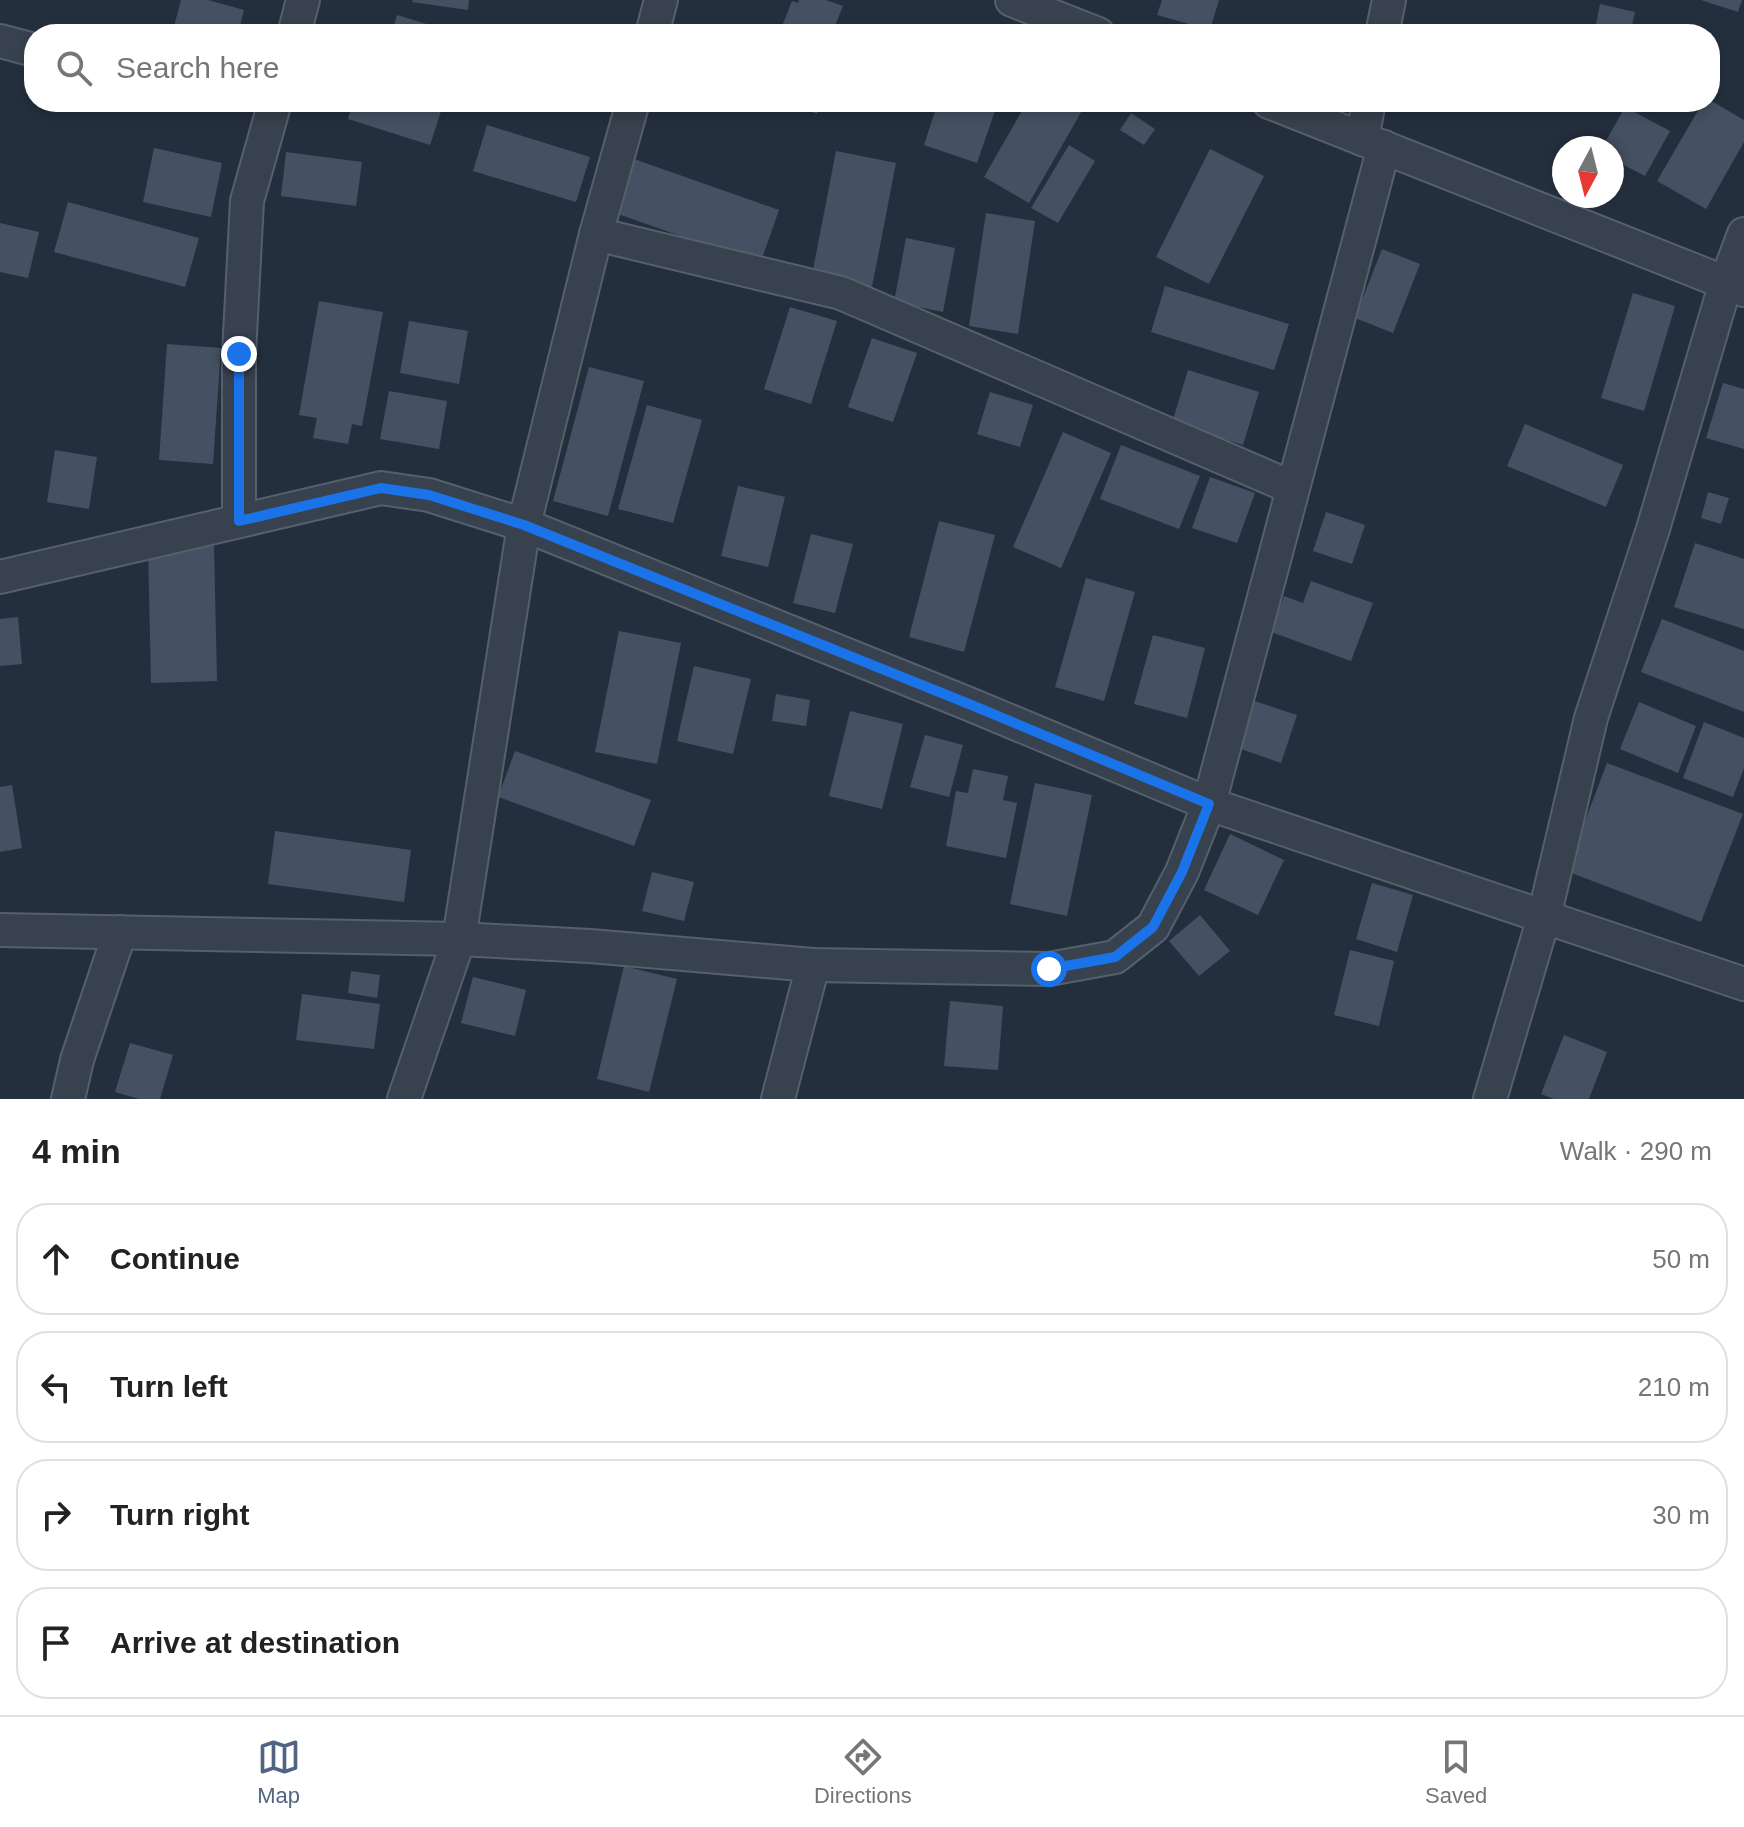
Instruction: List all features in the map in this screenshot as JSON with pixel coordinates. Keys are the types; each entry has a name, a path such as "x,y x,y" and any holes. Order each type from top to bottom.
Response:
{"street":[{"path":"297,24 303,0"},
{"path":"655,24 661,0"},
{"path":"1012,0 1073,24"},
{"path":"1384,24 1389,0"},
{"path":"0,41 24,47"},
{"path":"239,521 239,354 247,201 272,112"},
{"path":"404,1099 459,939 524,525 596,234 630,112"},
{"path":"1294,112 1735,286"},
{"path":"0,930 459,939 590,946 813,965 1049,969 1115,957 1153,927 1182,872 1209,804 1293,488 1373,143 1370,112"},
{"path":"596,234 841,293 1293,488"},
{"path":"1490,1099 1544,917 1591,718 1735,286 1744,234"},
{"path":"0,577 381,488 429,495 524,525 1209,804 1744,984"},
{"path":"68,1099 77,1060 120,932"},
{"path":"778,1099 813,965"}],"building":[{"path":"181,0 208,0 244,10 240,24 175,24"},
{"path":"413,0 469,0 468,10"},
{"path":"799,0 826,0 843,6 836,24 783,24 792,1 798,3"},
{"path":"1162,0 1219,0 1212,24 1189,24 1157,15"},
{"path":"1701,0 1742,0 1738,12"},
{"path":"1600,4 1635,12 1632,24 1596,24"},
{"path":"397,15 426,24 394,24"},
{"path":"1720,106 1744,120 1744,142 1706,209 1657,181 1697,112 1720,112"},
{"path":"350,112 441,112 430,145 348,119"},
{"path":"935,112 995,112 977,163 924,145"},
{"path":"1021,112 1081,112 1029,203 984,177"},
{"path":"1622,112 1634,112 1670,131 1645,176 1624,165 1624,136 1609,136"},
{"path":"1131,113 1155,129 1144,145 1120,130"},
{"path":"487,125 590,157 576,202 473,171"},
{"path":"1069,145 1095,161 1058,223 1031,208"},
{"path":"154,148 222,163 211,217 143,202"},
{"path":"1210,149 1264,176 1209,284 1156,257"},
{"path":"836,151 896,163 872,287 812,275"},
{"path":"286,152 362,162 356,206 281,196"},
{"path":"634,159 779,210 760,264 615,213"},
{"path":"68,202 199,238 185,287 54,252"},
{"path":"986,213 1035,221 1018,334 969,326"},
{"path":"0,223 39,232 28,278 0,272"},
{"path":"906,238 955,248 943,312 894,302"},
{"path":"1382,249 1420,264 1393,333 1355,318"},
{"path":"1165,286 1289,324 1274,370 1151,332"},
{"path":"1633,293 1675,306 1644,411 1601,398"},
{"path":"319,301 383,312 362,426 352,424 348,444 313,438 317,418 299,415"},
{"path":"790,307 837,321 811,404 764,389"},
{"path":"409,321 468,331 459,384 400,373"},
{"path":"872,338 917,353 893,422 848,407"},
{"path":"167,344 221,348 213,464 159,460"},
{"path":"589,367 644,381 608,516 553,501"},
{"path":"1188,370 1259,392 1243,445 1172,423"},
{"path":"1723,383 1744,389 1744,449 1706,438"},
{"path":"389,391 447,401 439,449 380,439"},
{"path":"990,392 1033,405 1020,447 977,434"},
{"path":"647,405 702,420 673,523 618,509"},
{"path":"1525,424 1623,465 1606,507 1507,466"},
{"path":"1063,432 1111,453 1061,568 1013,547"},
{"path":"1121,445 1200,476 1179,529 1100,499"},
{"path":"55,450 97,457 89,509 47,502"},
{"path":"1210,477 1255,493 1237,543 1192,528"},
{"path":"738,486 785,497 768,567 721,556"},
{"path":"1708,492 1729,498 1721,524 1701,518"},
{"path":"1326,512 1365,525 1352,564 1313,551"},
{"path":"939,521 995,535 964,652 909,637"},
{"path":"811,534 853,544 835,613 793,603"},
{"path":"1695,543 1744,559 1744,629 1674,607"},
{"path":"214,545 217,681 151,683 148,546"},
{"path":"1086,578 1135,592 1104,701 1055,687"},
{"path":"1311,581 1373,603 1351,661 1271,632 1284,596 1303,603"},
{"path":"18,617 22,664 0,666 0,619"},
{"path":"1662,619 1744,651 1744,712 1641,672"},
{"path":"619,631 681,643 657,764 595,752"},
{"path":"1153,635 1205,648 1187,718 1134,704"},
{"path":"694,666 751,679 733,754 677,741"},
{"path":"776,694 810,700 806,726 772,721"},
{"path":"1251,700 1297,715 1281,763 1235,747"},
{"path":"1639,702 1696,726 1678,773 1620,749"},
{"path":"850,711 903,724 882,809 829,796"},
{"path":"1704,722 1744,738 1744,768 1733,797 1683,778"},
{"path":"925,735 963,745 949,797 910,787"},
{"path":"515,751 651,800 634,846 498,797"},
{"path":"1607,763 1743,814 1701,922 1566,871"},
{"path":"973,769 1008,776 1003,800 1017,803 1006,858 946,846 956,791 968,793"},
{"path":"1035,783 1092,795 1067,916 1010,904"},
{"path":"12,785 22,848 0,852 0,787"},
{"path":"275,831 411,850 404,902 268,884"},
{"path":"1230,834 1284,860 1258,915 1204,890"},
{"path":"652,872 694,882 684,921 642,911"},
{"path":"1372,883 1413,895 1397,952 1356,939"},
{"path":"1200,915 1230,951 1199,976 1169,941"},
{"path":"1350,950 1394,961 1379,1026 1334,1015"},
{"path":"624,966 677,979 649,1092 597,1079"},
{"path":"351,971 380,975 377,998 348,993"},
{"path":"473,977 526,990 515,1036 461,1023"},
{"path":"302,994 380,1004 374,1049 296,1040"},
{"path":"950,1001 1003,1006 998,1070 944,1066"},
{"path":"1564,1035 1607,1052 1589,1099 1554,1099 1541,1094"},
{"path":"130,1043 173,1055 160,1099 139,1099 115,1092"}],"route":[{"path":"239,354 239,521 381,488 429,495 524,525 1209,804 1182,872 1153,927 1115,957 1049,969"}]}
